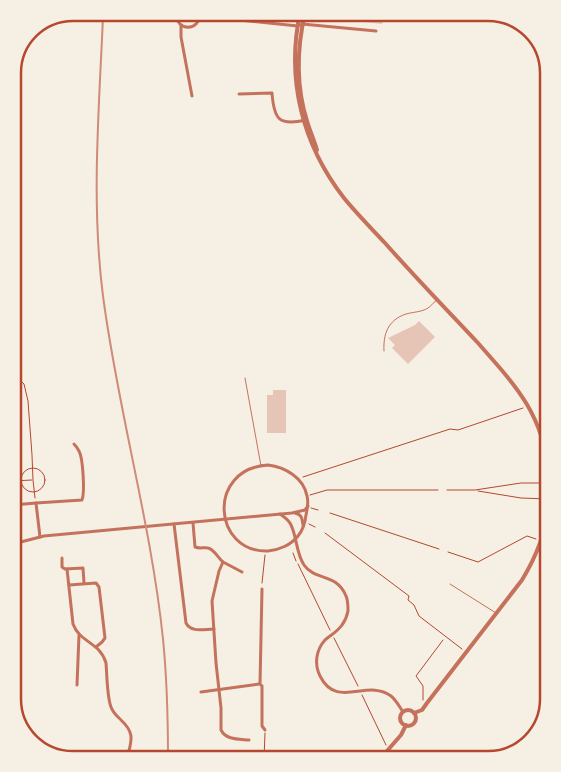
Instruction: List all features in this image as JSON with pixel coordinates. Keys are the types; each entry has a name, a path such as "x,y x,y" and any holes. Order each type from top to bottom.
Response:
{"street":[{"path":"178,21 181,25 189,27 198,21"},
{"path":"264,21 376,31"},
{"path":"300,21 300,76 305,120 324,167 344,198 512,382 523,396 540,431"},
{"path":"300,25 302,21"},
{"path":"181,25 181,36 192,96"},
{"path":"239,94 272,93 273,106 278,118 288,123 305,120"},
{"path":"21,505 82,500 84,494 81,456 74,444"},
{"path":"275,466 282,468 298,479 307,496 309,507 304,526 296,539 281,548 265,551 250,548 238,540 229,528 224,502 230,486 239,476 251,468 275,466"},
{"path":"36,504 40,537"},
{"path":"21,542 40,537 140,526 193,523 292,513 309,507"},
{"path":"292,513 302,516 304,526"},
{"path":"280,514 290,524 300,555 307,569 336,582 346,595 348,608 342,625 321,645 318,653 316,660 319,674 327,686 337,692 346,694 372,690 382,692 392,697 403,712"},
{"path":"193,523 195,547 199,549 209,548 223,562 242,572"},
{"path":"174,524 186,623 188,628 192,629 214,628"},
{"path":"414,714 422,710 510,597 530,566 540,543"},
{"path":"62,558 62,567 67,569 83,568 84,584"},
{"path":"223,562 213,596 222,733 227,737 249,740"},
{"path":"67,569 73,624 80,635 101,652 106,664 110,706 114,713 128,726 130,731 131,738 129,751"},
{"path":"69,585 96,583 99,587 105,638 96,648"},
{"path":"262,589 260,684 262,686 262,726 265,730"},
{"path":"77,686 80,635"},
{"path":"201,692 260,684"},
{"path":"410,710 414,714 415,721 411,725 406,725 400,721 400,716 403,712 410,710"},
{"path":"388,751 401,735 406,725"}],"lane":[{"path":"384,351 386,330 394,319 428,308 437,299"},
{"path":"245,378 261,466"},
{"path":"450,584 497,614"}],"path":[{"path":"21,382 24,384 28,401 36,504"},
{"path":"298,479 450,429 458,430 528,406"},
{"path":"21,478 25,470 32,468 40,470 45,477 42,489 35,492 30,492 23,488 21,483"},
{"path":"21,480 33,480"},
{"path":"446,490 475,490 521,483 540,483"},
{"path":"307,496 327,490 438,490"},
{"path":"475,490 521,498 540,499"},
{"path":"309,507 318,510"},
{"path":"330,513 439,549"},
{"path":"309,524 315,528"},
{"path":"325,533 409,596 409,601 419,616 467,652"},
{"path":"448,552 478,562 528,536 540,541"},
{"path":"262,589 265,551"},
{"path":"293,553 358,687"},
{"path":"427,703 423,700 423,686 416,676 443,640"},
{"path":"366,703 384,743"},
{"path":"264,751 265,730"}],"building":[{"path":"355,21 383,21 382,24"},
{"path":"419,321 435,337 408,364 392,348 395,345 388,338 415,325"},
{"path":"273,390 286,390 286,433 267,433 267,395 273,395"}],"railway":[{"path":"103,21 97,157 99,261 109,339 158,596 165,669 168,751"}]}
